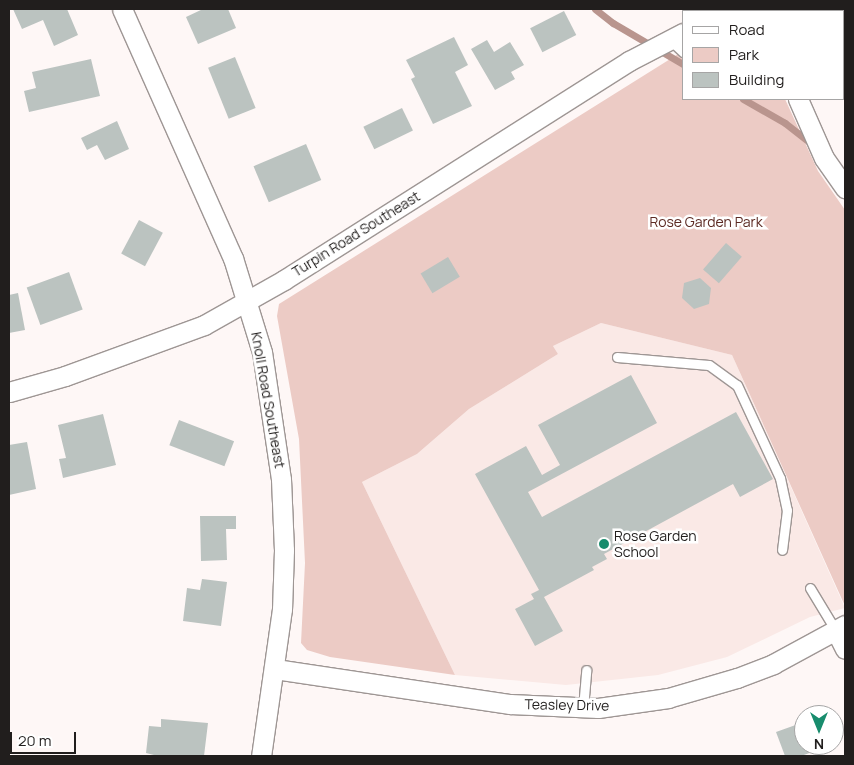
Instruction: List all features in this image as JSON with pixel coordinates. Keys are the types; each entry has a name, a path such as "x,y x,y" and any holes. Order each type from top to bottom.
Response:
{"street":[{"name":"Knoll Road Southeast","path":"122,9 188,153 248,302 262,352 281,479 284,550 275,669 261,756"},
{"name":"Turpin Road Southeast","path":"9,392 204,325 248,302 629,61 678,41"},
{"path":"798,100 824,158 845,188"},
{"path":"840,628 845,649"},
{"name":"Teasley Drive","path":"275,669 510,704 582,708 668,698 730,680 773,664 840,628"}],"lane":[{"path":"617,357 709,365 737,385 780,478 787,510 782,550"},
{"path":"810,588 840,628"},
{"path":"582,708 586,670"}],"shaded area":[{"name":"Rose Garden School","path":"601,323 732,355 845,608 810,617 727,657 658,675 566,685 455,675 362,482 417,454 469,409 558,354 553,346"}],"green space":[{"name":"Rose Garden Park","path":"682,52 682,100 785,100 818,171 845,210 845,606 732,355 601,323 553,346 558,354 469,409 417,454 362,482 455,675 330,657 307,650 301,643 305,563 299,439 277,316 279,304"}],"building":[{"path":"13,9 67,9 78,35 54,46 43,20 22,29"},
{"path":"203,9 228,9 236,28 198,44 186,17"},
{"path":"564,11 576,35 542,52 530,28"},
{"path":"454,37 468,65 455,72 472,106 433,124 411,79 415,77 406,60"},
{"path":"487,40 494,52 510,42 524,65 511,72 515,79 495,90 471,49"},
{"path":"235,57 256,108 229,119 208,68"},
{"path":"91,59 100,96 29,112 24,91 36,88 32,72"},
{"path":"402,108 413,130 374,149 363,127"},
{"path":"117,121 129,149 105,160 97,145 87,150 81,138"},
{"path":"306,144 321,180 269,202 254,166"},
{"path":"139,220 163,233 145,266 121,254"},
{"path":"726,243 742,257 719,283 703,269"},
{"path":"448,257 460,277 432,293 421,273"},
{"path":"69,272 83,310 40,325 27,287"},
{"path":"700,278 711,288 709,304 694,309 682,298 684,283"},
{"path":"18,293 25,330 9,333 9,295"},
{"path":"631,375 657,423 528,492 542,517 736,412 773,479 740,497 733,484 604,554 607,559 592,567 594,570 544,597 563,631 535,646 515,609 534,599 531,594 539,590 475,474 526,446 542,475 560,465 538,425"},
{"path":"103,414 116,465 63,478 59,459 66,458 58,425"},
{"path":"179,420 234,441 224,466 169,445"},
{"path":"27,442 36,489 9,495 9,445"},
{"path":"200,516 236,516 236,529 226,529 227,560 201,561"},
{"path":"202,579 227,582 221,626 183,621 187,588 200,590"},
{"path":"161,719 208,723 204,756 158,756 146,753 149,726 161,727"},
{"path":"794,726 794,755 804,755 785,756 776,732"}],"waterway":[{"path":"595,9 613,23 682,63"},
{"path":"745,100 785,123 813,145"}],"place":[{"name":"Rose Garden School","path":"604,544"}]}
